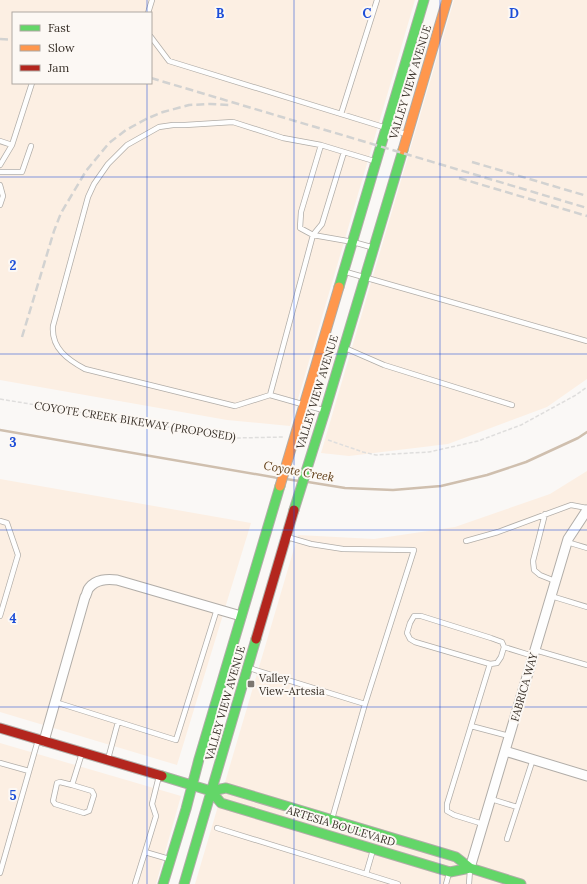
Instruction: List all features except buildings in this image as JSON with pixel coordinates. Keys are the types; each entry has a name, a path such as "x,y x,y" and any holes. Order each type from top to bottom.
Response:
{"main road":[{"name":"VALLEY VIEW AVENUE","path":"163,884 386,128 432,3"},
{"name":"VALLEY VIEW AVENUE","path":"184,884 407,134 432,3"},
{"name":"ARTESIA BOULEVARD","path":"0,728 192,785 211,792 221,803 450,872 470,868"},
{"name":"ARTESIA BOULEVARD","path":"211,792 226,788 332,819 456,857 470,868 521,884"}],"street":[{"name":"FABRICA WAY","path":"470,868 567,542 586,513"},
{"path":"41,740 55,702 89,588 100,580 117,580 241,616"},
{"path":"505,751 587,776"}],"lane":[{"path":"148,12 152,0"},
{"path":"341,114 377,0"},
{"path":"152,38 169,61 407,134"},
{"path":"0,165 12,145 32,84"},
{"path":"325,411 270,395 235,406 85,369 72,362 63,354 54,338 53,326 88,197 94,184 108,164 127,145 159,127 233,122 283,138 321,145 376,162"},
{"path":"0,142 12,145"},
{"path":"321,145 301,212 300,228 313,235 352,242 373,248"},
{"path":"0,172 22,172 31,146"},
{"path":"270,395 313,235 322,224 344,152"},
{"path":"0,185 3,196 0,205"},
{"path":"344,272 587,341"},
{"path":"344,347 384,365 512,405"},
{"path":"466,541 498,532 571,505 586,513"},
{"path":"545,514 533,561 534,570 540,575 555,581"},
{"path":"0,521 7,524 18,555 0,616"},
{"path":"286,537 311,544 343,549 414,550 365,704 332,819"},
{"path":"567,542 587,548"},
{"path":"551,596 587,607"},
{"path":"55,702 176,740 217,609"},
{"path":"414,616 421,616 502,642 504,647 501,657 496,663 490,664 415,642 407,633 410,623 414,616"},
{"path":"504,647 587,665"},
{"path":"483,824 454,815 447,811 447,804 490,664"},
{"path":"248,668 365,704"},
{"path":"107,760 118,722"},
{"path":"471,726 509,736"},
{"path":"0,873 29,771 41,740"},
{"path":"72,785 82,753"},
{"path":"507,839 533,759"},
{"path":"0,762 29,771"},
{"path":"135,884 156,816 152,804 159,776"},
{"path":"60,782 72,785 92,791 94,795 89,811 84,813 55,804 53,801 57,783 60,782"},
{"path":"490,799 517,807"},
{"path":"217,828 398,884"},
{"path":"366,874 374,849"},
{"path":"145,852 170,860"},
{"path":"469,884 470,868"},
{"path":"446,884 450,872"}],"path":[{"path":"317,436 376,455 429,452 478,441 521,426 576,395 587,387"},
{"name":"COYOTE CREEK BIKEWAY (PROPOSED)","path":"0,399 235,438 284,437 293,444"}],"shaded area":[{"path":"0,0 415,0 290,426 227,420 0,380"},
{"path":"454,0 587,0 587,379 547,407 448,444 349,456 321,453"},
{"path":"587,471 587,884 195,884 298,535 374,539 455,527 550,494"},
{"path":"0,479 251,523 177,765 0,712"},
{"path":"0,743 181,796 156,884 0,884"}],"waterway":[{"name":"Coyote Creek","path":"0,430 278,478"},
{"name":"Coyote Creek","path":"308,482 345,488 393,490 441,486 487,475 526,462 578,438 587,432"},
{"name":"Coyote Creek","path":"286,479 299,481"}],"railway":[{"path":"0,39 12,40"},
{"path":"152,78 587,208"},
{"path":"22,337 54,231 61,213 86,171 109,143 126,130 163,112 189,105 229,105"},
{"path":"472,162 587,196"},
{"path":"459,178 587,216"}],"traffic: fast":[{"path":"339,287 424,0"},
{"path":"294,510 403,150"},
{"path":"163,884 280,486"},
{"path":"184,884 256,639"},
{"path":"162,776 211,791 221,803 450,872 470,868"},
{"path":"211,791 226,788 456,857 470,868 521,884"}],"traffic: slow":[{"path":"403,150 447,0"},
{"path":"280,486 339,287"}],"traffic: jam":[{"path":"256,639 294,510"},
{"path":"0,728 162,776"}],"place":[{"name":"Valley View-Artesia","path":"251,684"}]}
